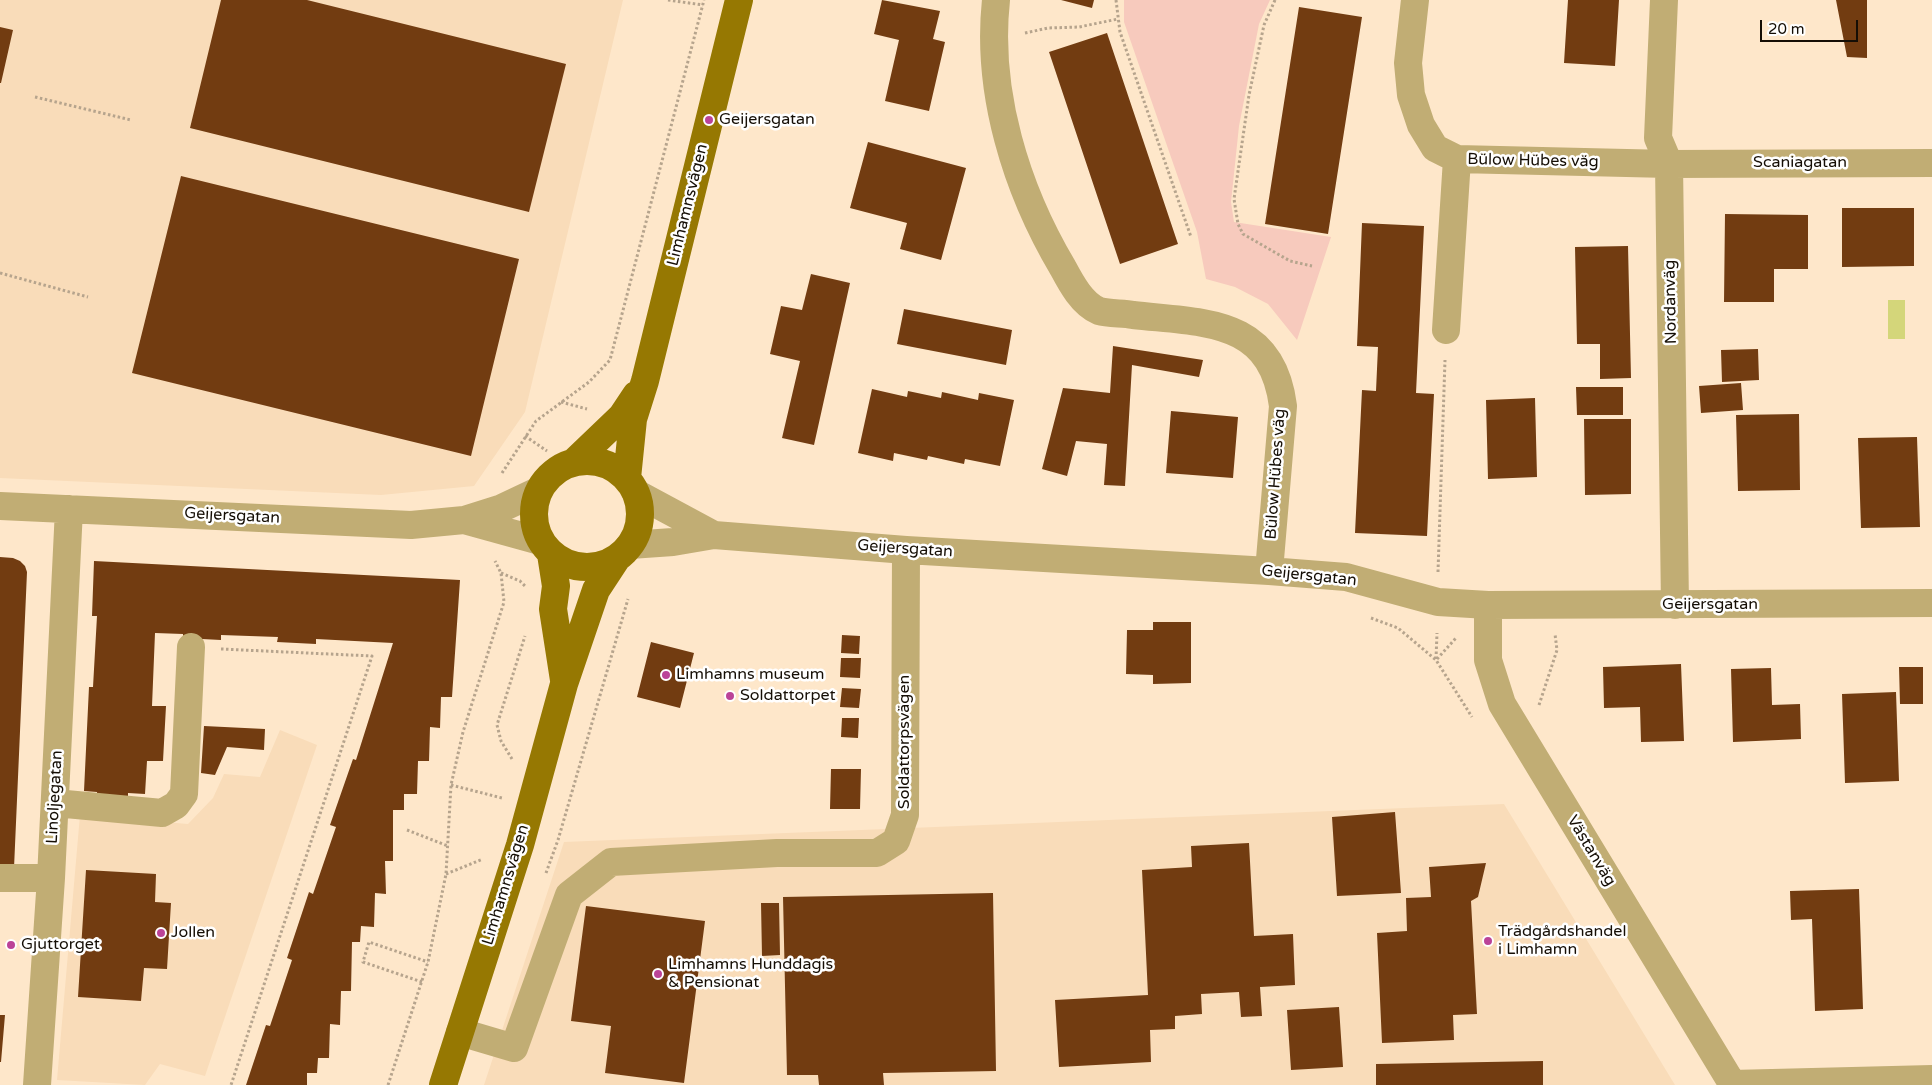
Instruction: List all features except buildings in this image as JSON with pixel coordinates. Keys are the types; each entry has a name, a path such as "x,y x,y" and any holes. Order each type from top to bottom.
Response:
{"main road":[{"name":"Limhamnsvägen","path":"631,485 633,419 645,381 739,0"},
{"name":"Limhamnsvägen","path":"575,461 622,416 645,381"},
{"path":"575,461 603,463 616,468 631,485 640,511 638,529 624,552 601,566 584,568 566,564 546,548 534,525 533,507 538,491 548,477 560,467 575,461"},
{"name":"Limhamnsvägen","path":"546,548 556,586 553,609 564,684"},
{"name":"Limhamnsvägen","path":"443,1085 520,845 564,684 596,590 624,552"}],"street":[{"name":"Bülow Hübes väg","path":"996,0 994,39 996,76 1017,167 1030,204 1055,255 1082,299 1098,311 1210,324 1235,331 1252,342 1268,359 1280,384 1283,406 1269,571"},
{"name":"Bülow Hübes väg","path":"1415,0 1408,63 1411,95 1421,125 1435,148 1457,159 1669,164"},
{"name":"Nordanväg","path":"1664,0 1658,138 1669,164 1675,605"},
{"path":"1446,330 1457,159"},
{"name":"Scaniagatan","path":"1669,164 1932,163"},
{"name":"Geijersgatan","path":"631,485 714,535"},
{"name":"Geijersgatan","path":"0,506 410,525 464,520 502,508 538,491"},
{"name":"Linoljegatan","path":"37,1085 51,878 69,509"},
{"name":"Geijersgatan","path":"464,520 546,548"},
{"name":"Geijersgatan","path":"624,552 714,535 906,550 1346,577 1438,602 1488,605 1932,603"},
{"name":"Soldattorpsvägen","path":"460,1032 514,1048 569,895 611,862 777,853 877,853 896,841 905,815 906,550"},
{"name":"Västanväg","path":"1488,605 1488,660 1502,704 1733,1085"},
{"path":"55,803 162,813 176,805 184,794 191,647"},
{"path":"0,878 51,878"},
{"path":"1733,1085 1932,1080"}],"path":[{"path":"668,0 703,5"},
{"path":"500,478 536,421 589,382 610,360 704,0"},
{"path":"1116,0 1120,32 1191,237"},
{"path":"1275,0 1264,25 1251,87 1234,199 1238,224 1243,234 1290,261 1312,266"},
{"path":"994,39 1048,28 1079,27 1118,19"},
{"path":"35,97 131,120"},
{"path":"0,273 88,297"},
{"path":"1438,577 1446,330"},
{"path":"388,1085 428,962 446,874 452,785 463,732 504,602 501,573 492,556"},
{"path":"501,573 520,581 531,593"},
{"path":"545,877 558,840 630,593"},
{"path":"1538,708 1557,650 1552,606"},
{"path":"515,764 501,741 497,725 526,632"},
{"path":"191,647 372,656 231,1085"},
{"path":"452,785 504,799"},
{"path":"407,830 448,846"},
{"path":"446,874 486,858"},
{"path":"422,982 363,962 369,942 428,962"}],"shaded area":[{"path":"0,0 623,0 525,412 474,486 381,495 0,478"},
{"path":"1124,0 1270,0 1259,24 1239,126 1231,202 1234,222 1331,237 1297,340 1268,304 1235,287 1206,279 1197,232 1124,22"},
{"path":"1888,300 1905,300 1905,339 1888,339"},
{"name":"Jollen","path":"280,730 317,745 205,1076 160,1064 145,1085 57,1080 80,815 188,824 213,798 224,774 260,777"},
{"path":"1504,804 1675,1085 484,1085 564,842"}],"place":[{"name":"Geijersgatan","path":"709,120"},
{"name":"Limhamns museum","path":"666,675"},
{"name":"Soldattorpet","path":"730,696"},
{"name":"Jollen","path":"161,933"},
{"name":"Trädgårdshandel i Limhamn","path":"1488,941"},
{"name":"Gjuttorget","path":"11,945"},
{"name":"Limhamns Hunddagis & Pensionat","path":"658,974"}]}
